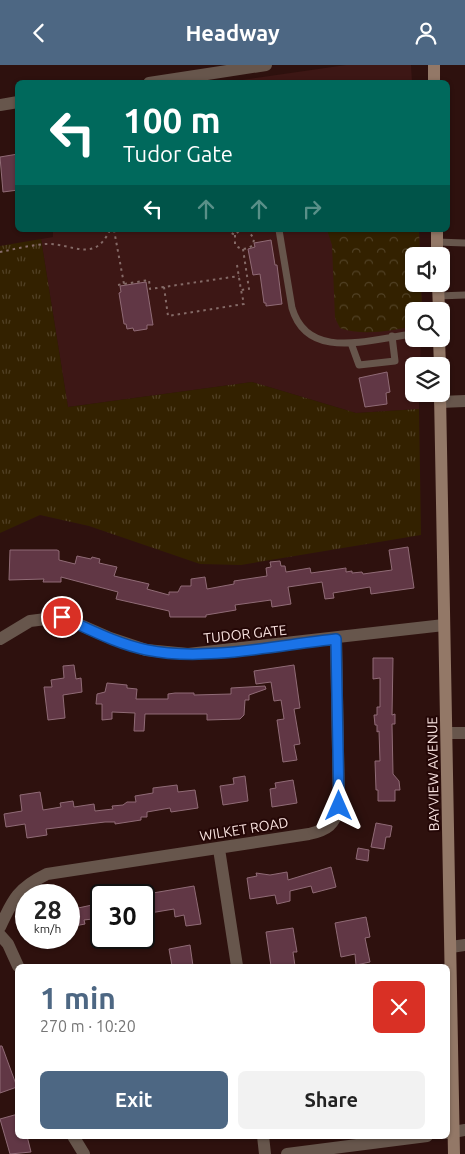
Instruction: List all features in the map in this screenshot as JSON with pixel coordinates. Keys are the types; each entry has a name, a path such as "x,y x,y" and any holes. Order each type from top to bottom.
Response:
{"main road":[{"path":"434,65 434,80"},
{"name":"BAYVIEW AVENUE","path":"440,402 452,947 454,1154"}],"street":[{"path":"168,80 266,65"},
{"path":"0,105 15,102"},
{"path":"450,399 465,401"},
{"name":"TUDOR GATE","path":"0,639 30,621 62,617 126,644 166,653 208,653 444,625"},
{"name":"WILKET ROAD","path":"0,927 11,902 21,889 47,874 219,849 321,831 330,827 337,818 339,791 336,639"},
{"path":"447,733 465,733"},
{"path":"219,849 236,964"},
{"path":"0,935 8,944 17,964"},
{"path":"452,947 465,945"},
{"path":"75,1139 84,1154"},
{"path":"263,1139 265,1154"},
{"path":"287,1154 404,1139"}],"lane":[{"path":"279,232 292,308 300,327 321,341 351,343 405,334"},
{"path":"437,236 465,243"},
{"path":"449,292 465,295"},
{"path":"351,343 359,365 395,361 392,336"}],"path":[{"path":"0,251 47,244 85,250 94,249 104,241 109,232"},
{"path":"114,232 124,284"},
{"path":"230,232 235,235"},
{"path":"238,232 235,235 235,245 243,249 253,245 253,236 250,232"},
{"path":"241,290 249,289 243,249"},
{"path":"164,287 168,316 244,305 237,265"},
{"path":"118,285 149,280 150,289 239,275"}],"shaded area":[{"path":"346,65 411,65 412,80 242,80"},
{"path":"53,232 419,232 420,247 405,247 405,292 421,292 422,302 405,302 405,347 421,347 420,357 405,357 405,402 419,402 419,409 356,413 252,382 68,407 41,239 53,237"}],"green space":[{"path":"328,232 419,232 420,247 405,247 405,292 421,292 422,302 405,302 405,328 386,331 357,332 340,328 335,318 332,245"},
{"path":"41,239 68,407 252,382 356,413 419,409 421,535 241,565 200,564 89,526 40,515 0,533 0,246"}],"building":[{"path":"15,154 15,190 3,192 0,157"},
{"path":"271,240 275,265 277,265 282,304 266,306 260,274 253,275 248,249 255,247 254,243"},
{"path":"146,282 153,325 147,325 147,329 134,331 133,328 127,329 126,324 124,324 119,293 121,292 120,286"},
{"path":"387,372 390,392 386,393 387,404 365,407 359,378"},
{"path":"408,547 414,588 371,594 370,587 333,593 334,598 325,599 322,582 288,587 291,604 272,607 271,600 235,605 236,610 206,615 206,617 170,617 169,611 116,599 118,592 61,577 61,582 43,582 44,579 9,580 10,550 57,550 59,551 59,560 75,564 77,556 100,559 99,563 117,567 114,576 149,584 147,589 169,595 169,592 178,592 181,586 191,586 191,579 205,577 207,589 234,584 234,581 267,576 266,568 271,567 270,562 280,561 281,566 285,566 286,572 310,568 311,573 346,568 346,572 362,572 363,574 392,570 389,550"},
{"path":"373,658 393,658 392,715 395,714 395,724 392,724 393,774 399,781 400,790 395,790 395,801 378,801 378,790 376,790 375,761 380,761 379,731 377,732 374,715 377,715 377,707 380,707 380,678 373,679"},
{"path":"74,665 76,679 81,678 82,692 63,695 65,718 48,720 44,687 52,687 51,680 64,678 63,666"},
{"path":"294,665 300,708 294,709 300,744 294,745 297,760 283,762 277,720 284,719 281,700 274,701 271,682 256,684 254,671"},
{"path":"107,683 127,685 127,688 137,689 136,699 168,699 168,694 175,693 194,693 194,695 231,694 231,688 265,686 266,689 249,695 249,700 245,700 244,715 240,719 207,720 207,714 145,714 144,731 134,731 135,713 112,712 112,719 102,720 102,704 96,704 97,694 105,692"},
{"path":"245,776 248,801 223,805 220,786 234,784 233,778"},
{"path":"293,780 297,803 272,807 270,789 276,788 275,783"},
{"path":"177,785 178,792 195,790 198,808 171,812 170,808 147,812 147,817 141,817 141,820 115,824 115,822 105,822 46,829 47,835 27,838 25,824 6,827 4,814 22,811 20,795 40,792 43,810 61,807 60,803 73,801 74,807 94,804 95,811 113,809 112,806 123,805 127,802 136,802 135,796 153,793 153,788"},
{"path":"376,823 392,826 390,837 386,837 384,849 371,847"},
{"path":"358,848 369,850 368,861 356,859"},
{"path":"331,867 336,887 313,893 311,886 290,891 290,901 277,904 275,895 250,899 247,878 257,876 256,873 270,875 287,872 288,880"},
{"path":"194,886 201,924 186,926 184,915 175,917 174,909 155,912 155,893"},
{"path":"90,905 90,919 84,920 85,924 80,925 80,908"},
{"path":"366,917 370,937 365,938 370,962 356,964 355,954 341,957 335,923"},
{"path":"293,928 297,952 293,952 295,964 271,964 266,932"},
{"path":"190,945 193,964 172,964 169,949"},
{"path":"0,1046 2,1046 15,1082 15,1088 0,1093"},
{"path":"15,1115 15,1139 28,1139 31,1152 10,1154 0,1119"}],"route":[{"path":"62,617 126,644 166,653 208,653 336,639 339,806"}]}
